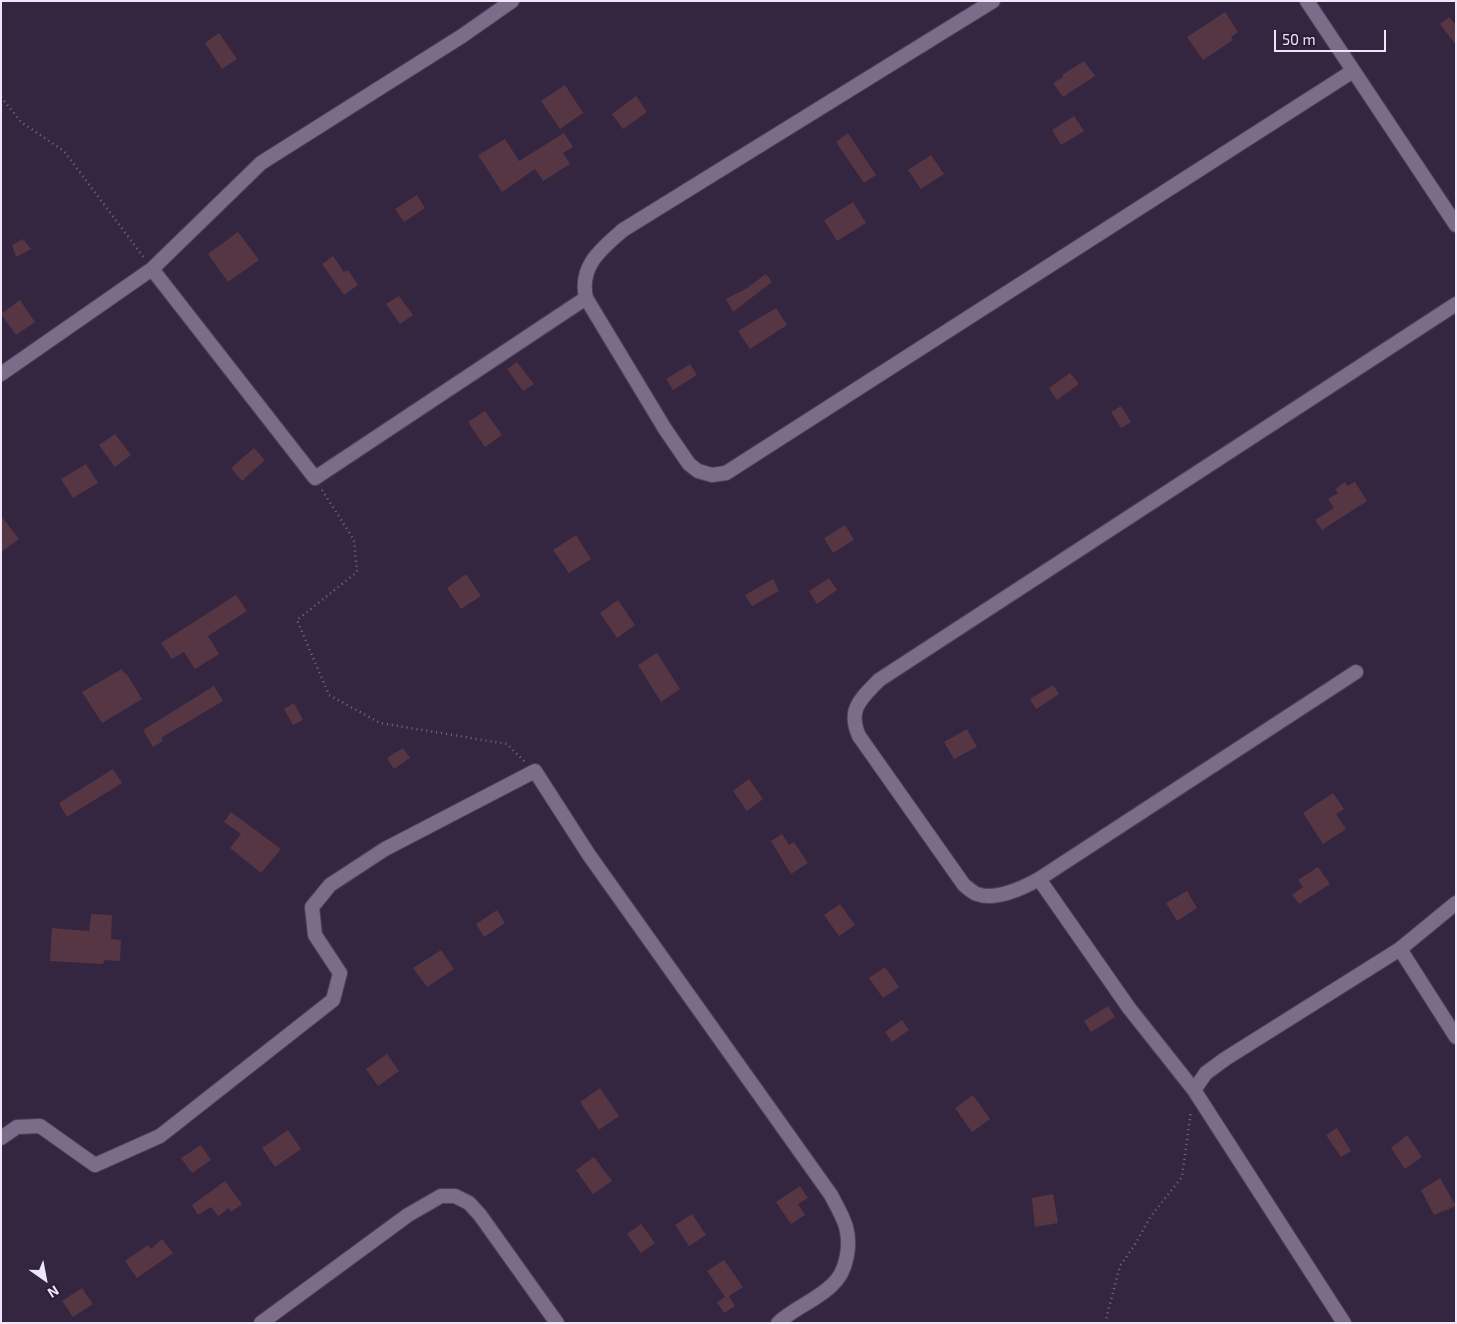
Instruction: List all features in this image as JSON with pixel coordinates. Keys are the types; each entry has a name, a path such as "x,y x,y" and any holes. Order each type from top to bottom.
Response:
{"street":[{"path":"1,374 152,269 261,162 462,36 512,1"},
{"path":"993,1 623,230 602,248 586,272 584,286 586,298 666,429 689,464 698,471 712,475 726,473 1353,71"},
{"path":"1307,1 1456,225"},
{"path":"152,269 314,478 586,298"},
{"path":"1356,672 1039,879 1008,893 989,896 977,894 964,885 859,736 853,723 855,711 865,695 879,680 1456,304"},
{"path":"1,1138 17,1127 40,1126 95,1166 160,1136 333,1000 340,973 315,934 312,907 330,885 385,849 535,771 589,855 831,1195 840,1213 846,1227 848,1241 845,1264 840,1276 832,1286 778,1323"},
{"path":"1039,879 1129,1008 1194,1090 1344,1323"},
{"path":"1194,1090 1206,1073 1225,1059 1400,949 1456,903"},
{"path":"1400,949 1456,1037"},
{"path":"261,1323 408,1215 441,1196 455,1196 469,1203 480,1215 557,1323"}],"path":[{"path":"1,97 21,122 64,151 152,269"},
{"path":"314,478 354,540 358,572 297,620 329,695 380,722 506,744 535,771"},
{"path":"1105,1323 1120,1266 1151,1216 1182,1177 1194,1090"}],"building":[{"path":"1225,12 1238,32 1231,37 1233,40 1203,60 1187,37"},
{"path":"1449,17 1456,25 1456,45 1440,24"},
{"path":"219,33 237,59 222,69 205,43"},
{"path":"1084,61 1095,76 1063,97 1053,83"},
{"path":"565,85 583,113 560,129 541,101"},
{"path":"636,96 647,112 623,129 612,114"},
{"path":"1074,116 1084,131 1061,145 1052,130"},
{"path":"564,133 573,147 563,153 570,164 543,181 535,169 502,192 478,155 505,139 519,161"},
{"path":"848,133 876,175 864,183 836,142"},
{"path":"931,155 944,174 921,189 908,170"},
{"path":"417,195 425,208 404,222 395,209"},
{"path":"853,202 866,223 837,241 824,220"},
{"path":"238,232 259,260 228,282 208,254"},
{"path":"23,239 31,249 16,257 12,245"},
{"path":"333,256 344,272 348,270 358,285 344,295 322,264"},
{"path":"766,274 772,282 733,312 726,299 747,288"},
{"path":"399,296 413,315 400,324 386,304"},
{"path":"20,300 35,322 16,335 1,314"},
{"path":"776,308 787,325 750,349 738,331"},
{"path":"517,362 534,384 523,391 507,369"},
{"path":"690,364 697,375 673,390 666,379"},
{"path":"1070,373 1079,384 1057,400 1049,388"},
{"path":"1121,406 1131,422 1121,428 1111,412"},
{"path":"485,411 502,435 485,447 468,422"},
{"path":"115,434 131,455 115,467 99,445"},
{"path":"254,448 265,460 242,481 231,468"},
{"path":"86,464 98,483 73,498 61,479"},
{"path":"1345,482 1347,486 1355,482 1367,501 1322,530 1315,520 1334,508 1328,499 1338,493 1335,489"},
{"path":"1,516 19,539 1,552"},
{"path":"845,525 854,540 833,553 824,538"},
{"path":"576,535 591,559 569,573 553,550"},
{"path":"466,574 481,596 461,609 447,588"},
{"path":"829,578 837,590 817,604 809,591"},
{"path":"773,579 779,591 752,606 745,595"},
{"path":"236,595 247,611 208,636 219,654 195,669 184,652 172,659 161,643"},
{"path":"618,600 635,625 617,638 600,613"},
{"path":"657,653 680,689 661,702 638,665"},
{"path":"122,669 142,699 102,723 82,692"},
{"path":"1053,685 1059,694 1036,709 1030,699"},
{"path":"214,686 223,701 161,738 163,741 153,747 143,730"},
{"path":"294,703 303,720 293,725 284,709"},
{"path":"967,729 977,747 954,759 944,742"},
{"path":"403,748 410,758 394,769 387,758"},
{"path":"113,769 122,783 67,817 59,803"},
{"path":"749,779 763,799 747,811 733,791"},
{"path":"1333,793 1344,809 1336,814 1346,829 1323,844 1303,813"},
{"path":"231,812 281,849 261,873 230,848 241,834 224,822"},
{"path":"782,834 789,845 794,842 808,863 791,874 771,841"},
{"path":"1318,867 1330,884 1299,904 1292,895 1303,887 1298,880"},
{"path":"1187,891 1197,908 1177,921 1166,903"},
{"path":"840,904 855,925 839,936 824,915"},
{"path":"497,910 505,923 484,937 476,924"},
{"path":"91,914 112,915 111,939 121,940 120,961 104,960 103,964 50,961 52,928 89,931"},
{"path":"441,950 454,969 427,987 413,968"},
{"path":"885,967 899,987 883,998 869,978"},
{"path":"1108,1006 1115,1017 1091,1032 1084,1021"},
{"path":"902,1020 909,1030 892,1042 885,1032"},
{"path":"387,1054 399,1071 378,1086 366,1069"},
{"path":"600,1088 619,1116 599,1130 580,1102"},
{"path":"973,1095 990,1119 972,1132 955,1108"},
{"path":"1337,1128 1351,1151 1341,1157 1326,1135"},
{"path":"288,1130 301,1149 275,1167 262,1148"},
{"path":"1407,1135 1422,1157 1405,1169 1391,1148"},
{"path":"201,1145 211,1160 192,1173 181,1158"},
{"path":"594,1157 612,1181 593,1194 576,1170"},
{"path":"1440,1178 1456,1206 1434,1215 1421,1190"},
{"path":"225,1181 242,1204 231,1212 229,1208 218,1216 211,1207 198,1215 192,1205"},
{"path":"800,1186 808,1198 798,1204 805,1215 791,1224 776,1202"},
{"path":"1053,1194 1058,1223 1035,1227 1032,1198"},
{"path":"692,1214 706,1235 689,1246 675,1225"},
{"path":"641,1224 655,1243 641,1253 627,1234"},
{"path":"162,1239 173,1253 137,1278 125,1261 148,1245 151,1249"},
{"path":"724,1260 743,1287 729,1296 735,1306 724,1313 717,1302 725,1297 707,1271"},
{"path":"82,1288 93,1304 73,1317 62,1301"}]}
